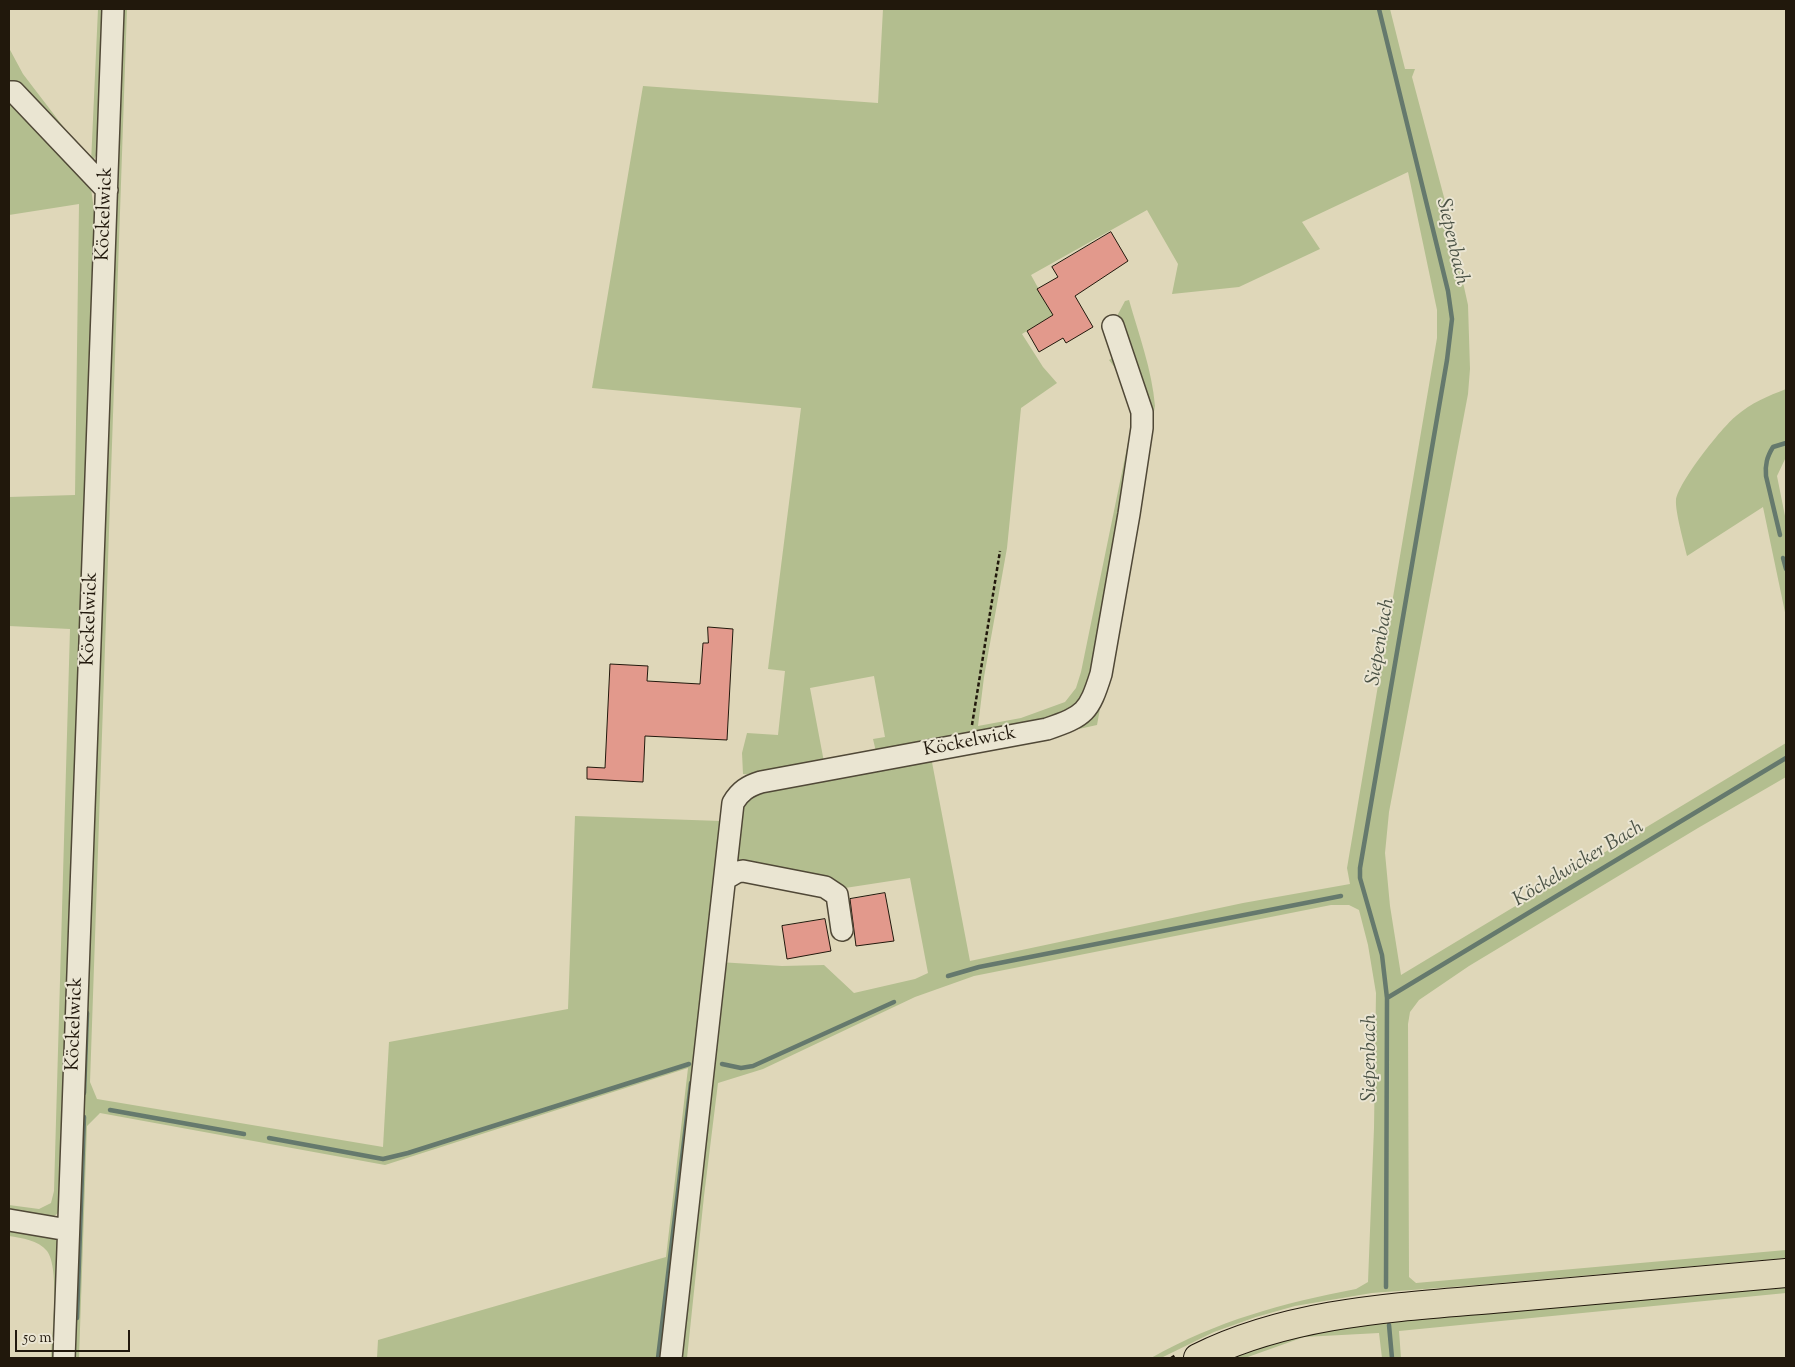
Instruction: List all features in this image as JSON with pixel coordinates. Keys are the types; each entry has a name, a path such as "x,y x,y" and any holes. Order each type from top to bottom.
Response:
{"main road":[{"path":"1198,1358 1257,1334 1312,1319 1416,1306 1786,1273"}],"street":[{"name":"Köckelwick","path":"64,1358 113,9"},
{"path":"10,86 107,190"},
{"name":"Köckelwick","path":"671,1358 733,803 739,793 749,786 1047,729 1069,722 1083,713 1094,697 1101,674 1142,428 1142,412 1113,326"},
{"path":"724,880 737,872 743,872 825,887 837,895 842,930"},
{"path":"9,1220 68,1230"}],"path":[{"path":"972,743 971,727 1000,551"}],"green space":[{"path":"98,9 104,9 98,151 92,164 90,181 96,241 59,1212 42,1220 35,1220 9,1216 9,1205 39,1209 51,1203 54,1191 70,629 9,626 9,497 75,495 79,204 9,215 9,48 23,74 91,163"},
{"path":"114,9 127,9 90,1082 97,1099 383,1147 389,1042 568,1009 575,816 721,821 719,962 782,966 824,965 854,993 915,979 928,973 910,878 845,888 834,883 729,869 744,794 1084,714 1148,420 1118,325 1117,316 1125,301 1129,300 1148,366 1155,406 1097,725 1010,744 931,757 970,961 1243,903 1350,884 1347,868 1437,338 1437,310 1408,172 1302,222 1320,249 1239,287 1172,294 1178,264 1147,210 1031,275 1053,315 1022,334 1043,367 1057,383 1021,408 1007,548 984,677 978,726 1021,718 1065,702 1076,688 1081,672 1132,423 1125,389 1109,360 1118,355 1138,418 1087,694 1068,717 877,756 873,739 885,737 874,676 810,688 824,762 756,775 743,774 742,753 747,733 778,735 785,671 768,669 801,408 592,388 643,86 878,103 883,9 1390,9 1405,69 1415,69 1412,77 1445,201 1468,305 1470,369 1468,394 1389,812 1385,853 1390,906 1401,975 1786,743 1786,777 1469,966 1419,1000 1410,1012 1408,1024 1409,1277 1416,1283 1786,1250 1786,1258 1372,1293 1295,1306 1256,1317 1214,1332 1161,1358 1151,1358 1200,1334 1250,1315 1302,1300 1356,1289 1368,1282 1374,1128 1376,993 1368,945 1359,910 1349,905 1331,905 974,976 915,997 763,1069 718,1083 687,1358 377,1358 378,1340 666,1257 688,1068 385,1165 100,1113 87,1126 79,1358 68,1358"},
{"path":"1786,389 1786,457 1777,476 1786,521 1786,617 1763,507 1687,556 1678,519 1676,500 1684,481 1692,469 1729,422 1742,411 1766,397"},
{"path":"9,1223 53,1235 60,1243 60,1358 51,1358 54,1286 51,1260 47,1251 39,1244 9,1236"},
{"path":"1786,1280 1786,1293 1399,1331 1401,1358 1382,1358 1379,1333 1304,1337 1245,1358 1213,1358 1299,1330"}],"building":[{"path":"1111,232 1128,261 1075,296 1093,327 1066,343 1063,338 1039,352 1027,331 1053,315 1037,289 1058,277 1052,267"},
{"path":"708,627 733,629 727,740 645,736 643,782 587,779 587,767 605,768 610,664 648,666 647,681 700,684 703,643 708,643"},
{"path":"885,893 894,941 856,946 850,899"},
{"path":"825,919 831,951 787,959 782,926"}],"waterway":[{"name":"Siepenbach","path":"1379,9 1448,291 1452,319 1447,360 1360,868 1360,878 1382,955 1387,998 1386,1287"},
{"name":"Köckelwicker Bach","path":"1780,535 1766,476 1766,468 1768,457 1773,447 1786,443"},
{"name":"Köckelwicker Bach","path":"1783,558 1786,569"},
{"name":"Köckelwicker Bach","path":"1387,998 1786,758"},
{"path":"948,976 979,967 1341,896"},
{"path":"722,1064 741,1068 753,1066 894,1002"},
{"path":"84,1093 87,1013"},
{"path":"269,1138 383,1159 408,1153 689,1064"},
{"path":"658,1358 691,1083"},
{"path":"110,1110 244,1134"},
{"path":"77,1318 84,1117"},
{"name":"Siepenbach","path":"1389,1325 1392,1358"}]}
